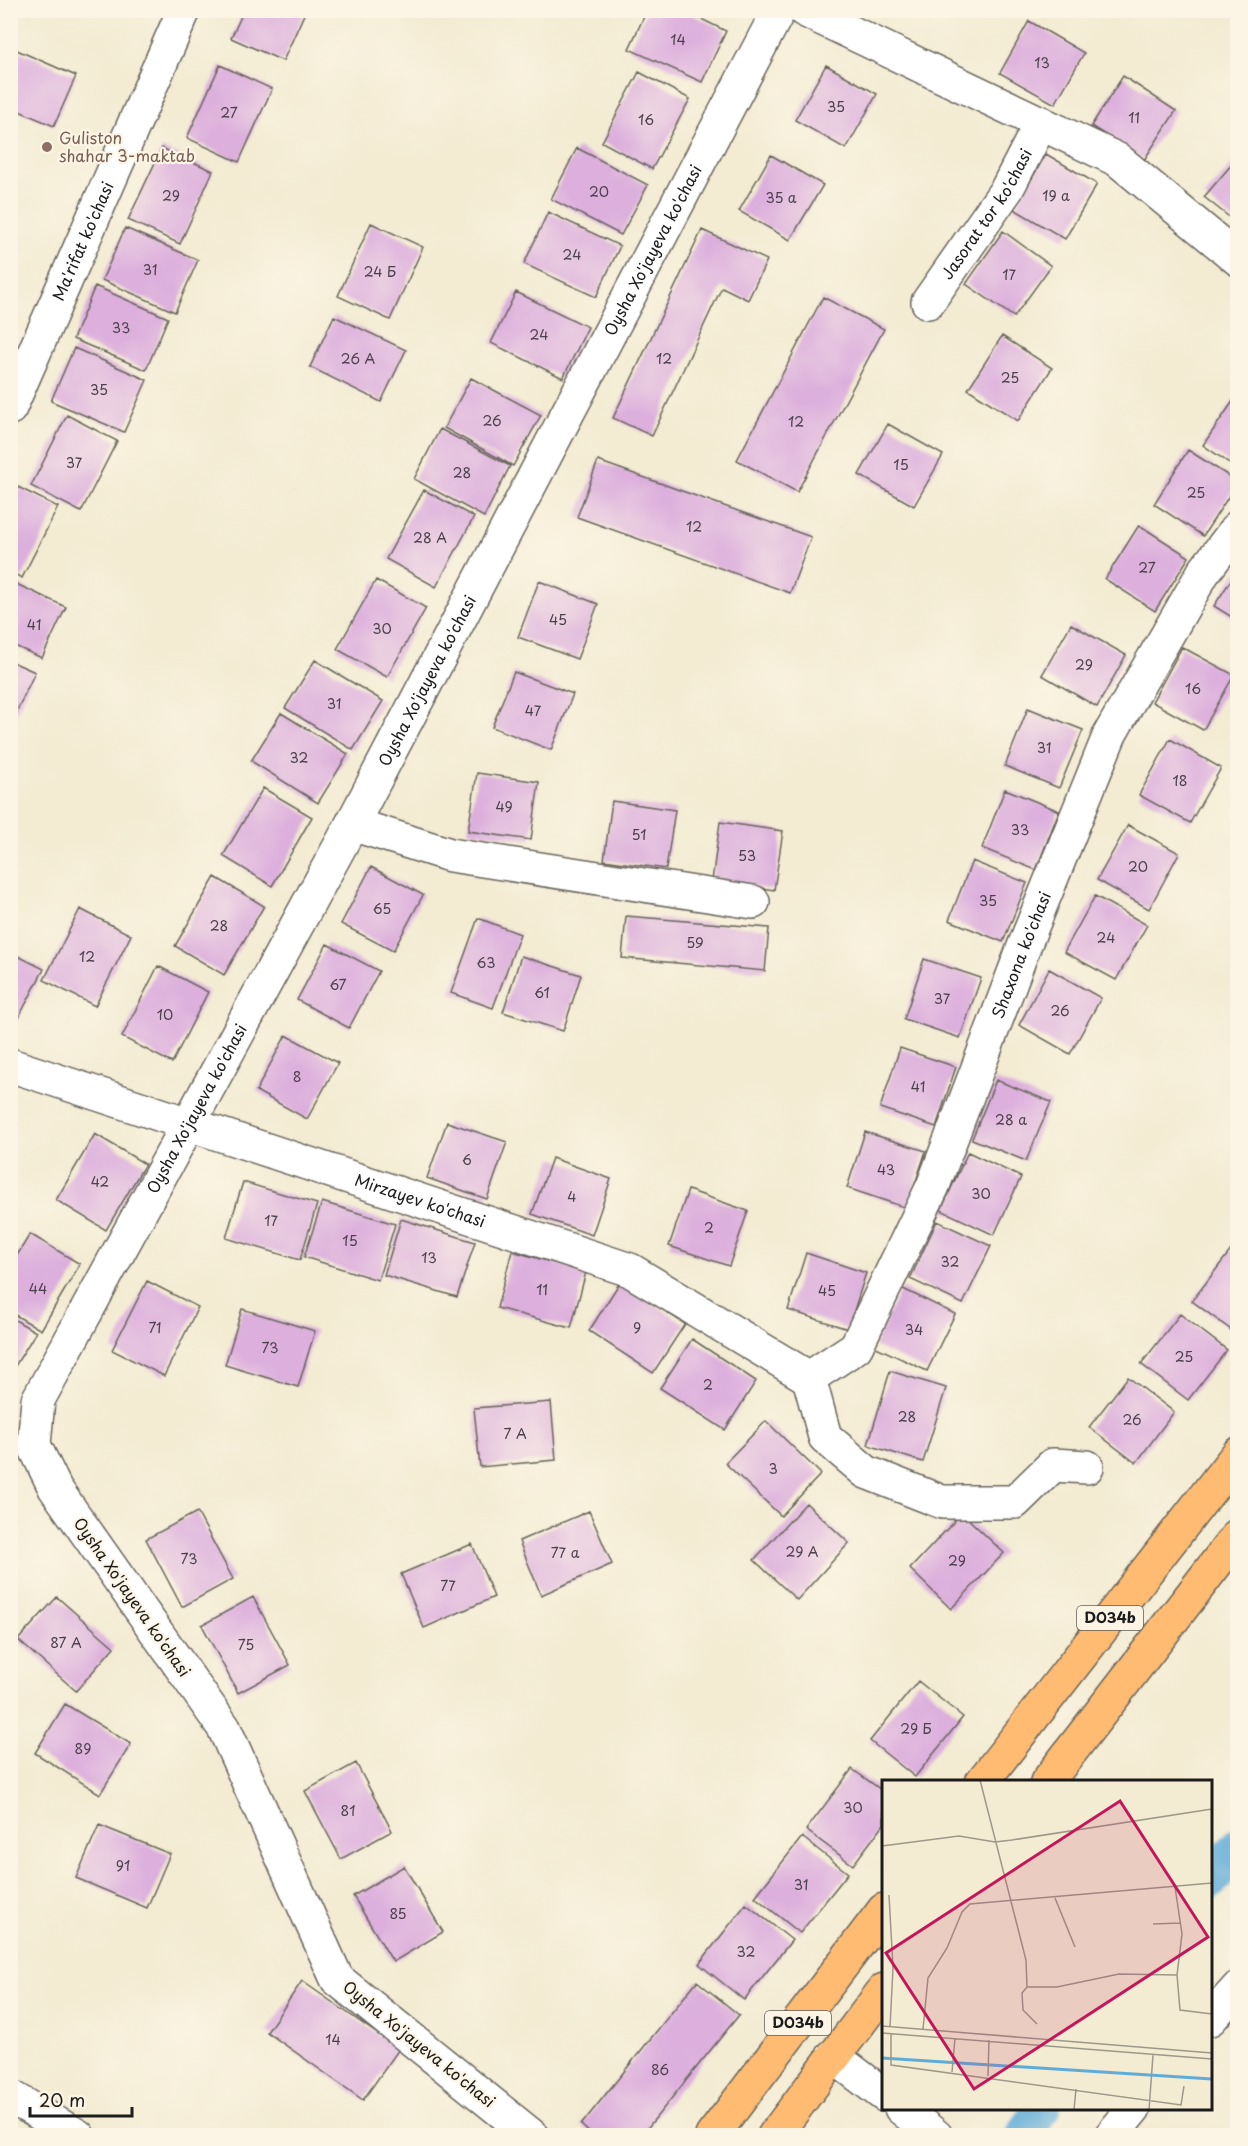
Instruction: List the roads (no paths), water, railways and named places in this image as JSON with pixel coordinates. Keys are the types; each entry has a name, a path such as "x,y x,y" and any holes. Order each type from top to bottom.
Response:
{"main road":[{"name":"D034b","path":"984,1780 1238,1454"},
{"name":"D034b","path":"1049,1780 1238,1535"},
{"name":"D034b","path":"712,2136 882,1913"},
{"name":"D034b","path":"774,2136 882,1993"}],"street":[{"name":"Ma'rifat ko'chasi","path":"10,408 184,10"},
{"name":"Oysha Xo'jayeva ko'chasi","path":"532,2136 337,1979 224,1728 54,1488 34,1445 38,1400 190,1125 352,824 779,10"},
{"path":"804,10 1118,160 1238,259"},
{"name":"Jasorat tor ko'chasi","path":"928,302 1007,189 1041,123"},
{"name":"Shaxona ko'chasi","path":"809,1378 856,1347 933,1186 1025,944 1110,734 1203,573 1238,527"},
{"path":"352,824 450,855 753,902"},
{"name":"Mirzayev ko'chasi","path":"10,1065 630,1270 809,1378"},
{"path":"809,1378 825,1437 866,1472 942,1502 1015,1502 1053,1465 1087,1467"},
{"path":"833,2056 882,2093"},
{"path":"10,2096 78,2136"},
{"path":"902,2110 936,2136"},
{"path":"1111,2136 1133,2110"}],"waterway":[{"path":"1212,1879 1238,1846"},
{"path":"1023,2136 1042,2110"}],"place":[{"name":"Guliston shahar 3-maktab","path":"47,147"}]}
